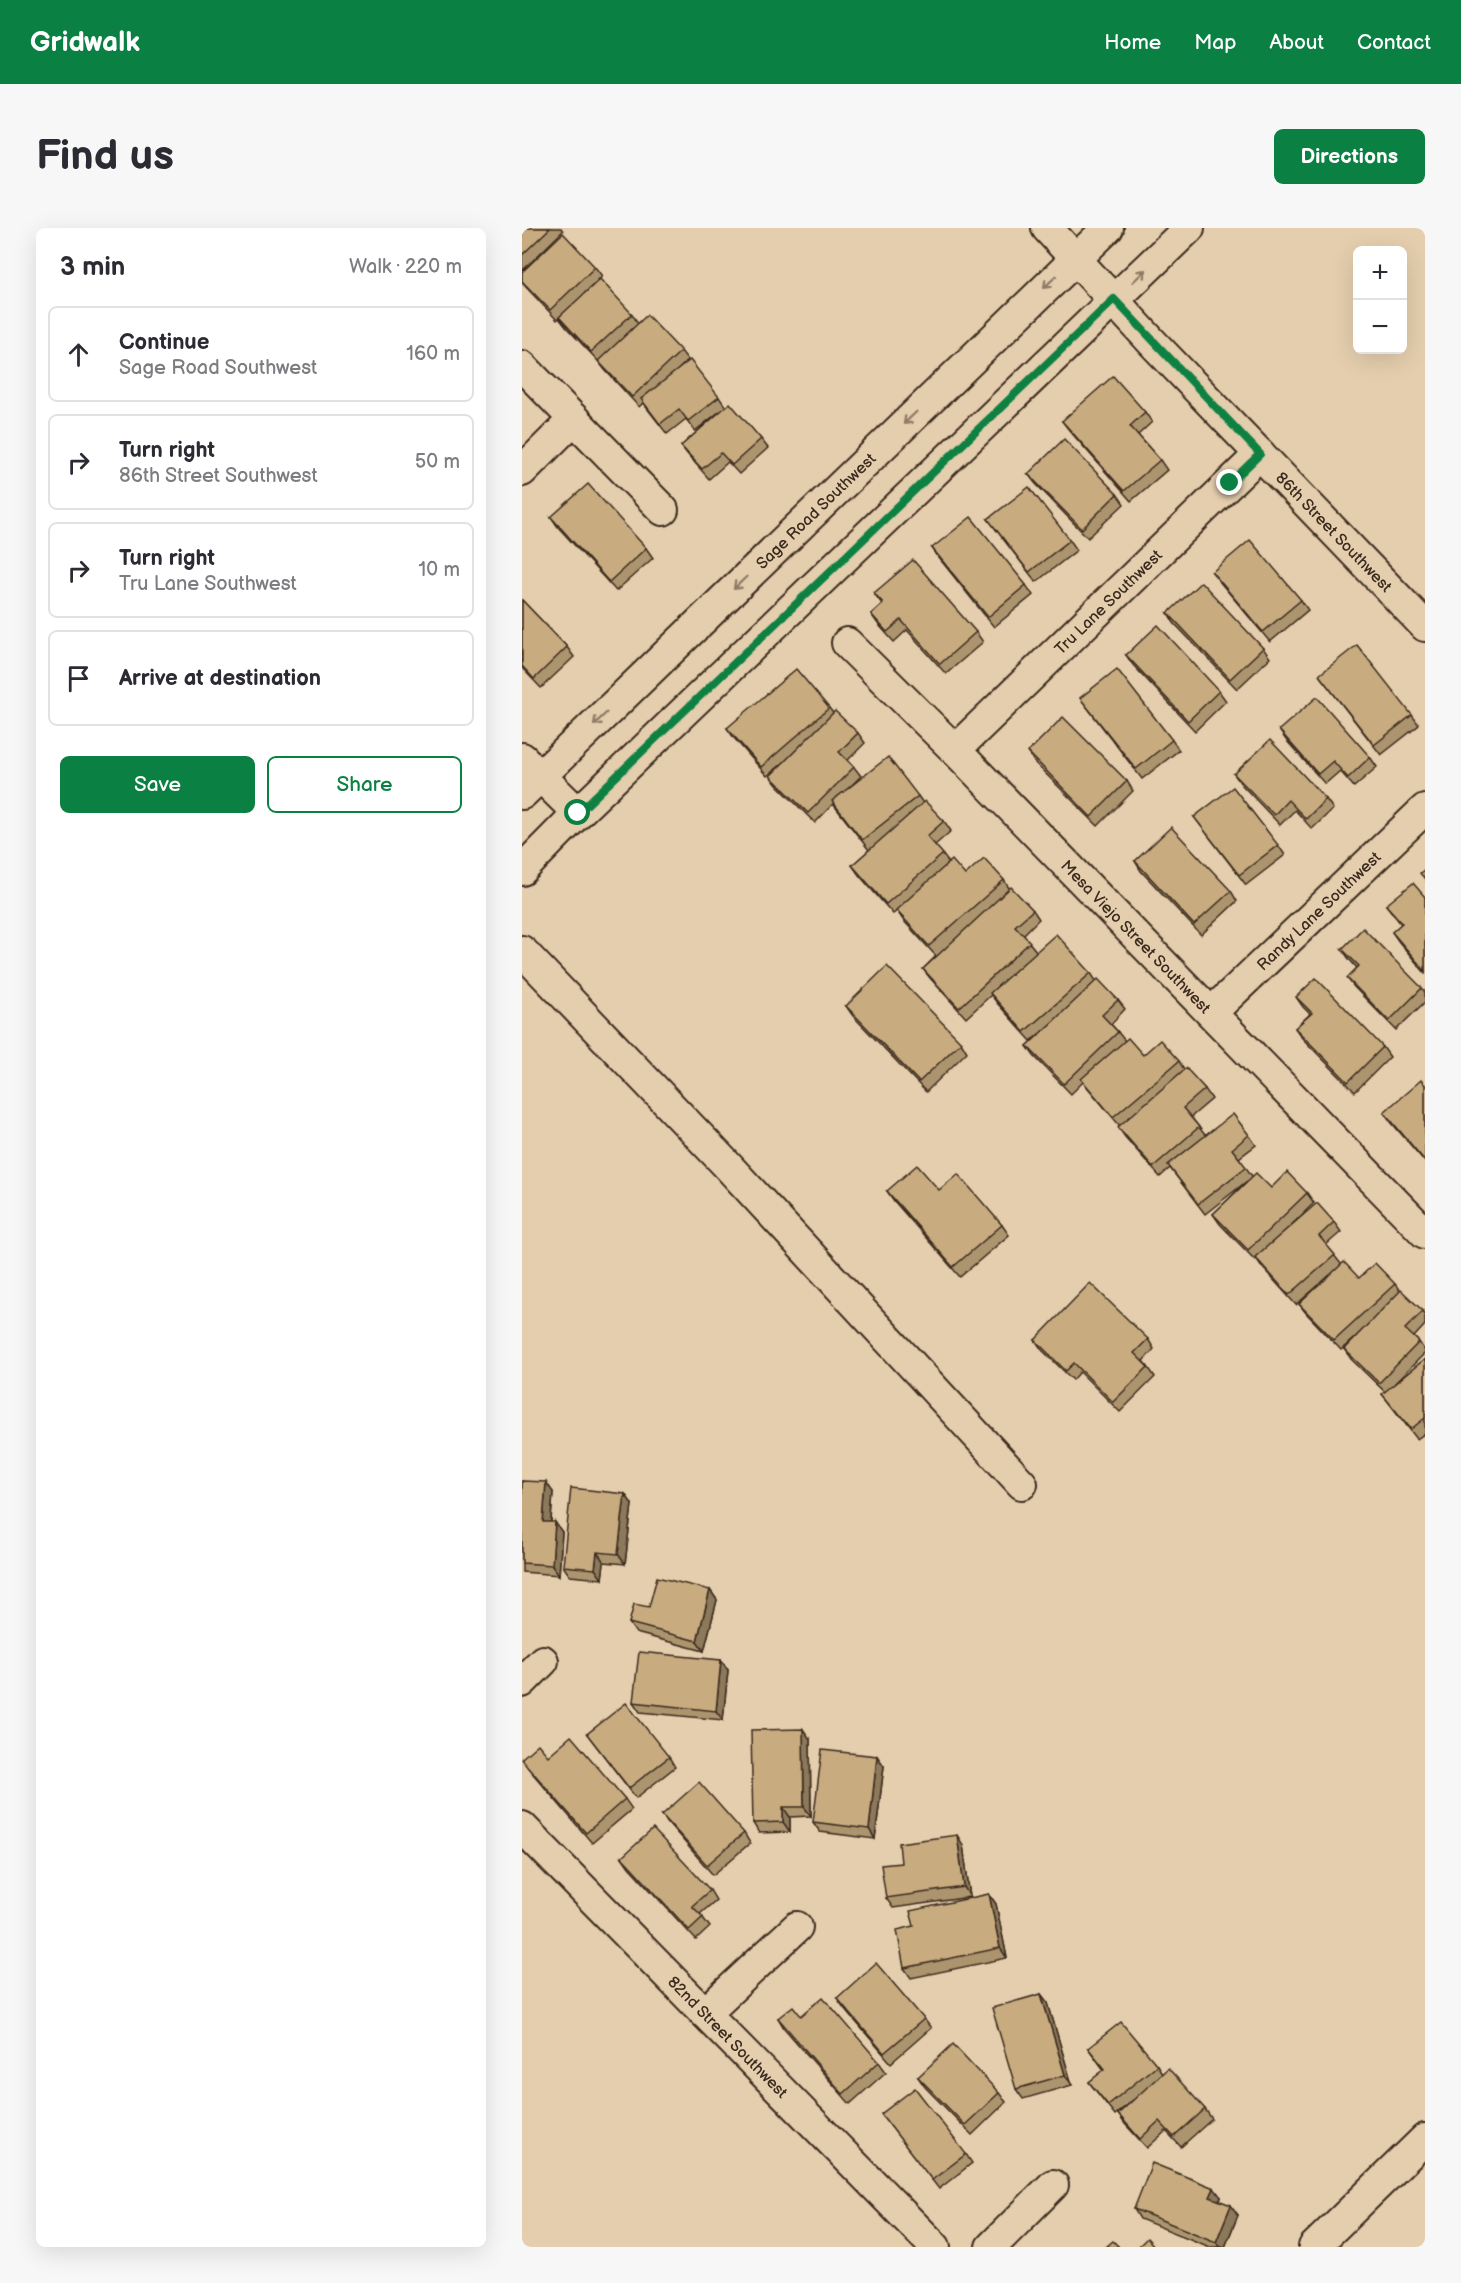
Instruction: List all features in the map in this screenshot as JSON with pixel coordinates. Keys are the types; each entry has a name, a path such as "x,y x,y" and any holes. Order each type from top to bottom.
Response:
{"street":[{"name":"86th Street Southwest","path":"1047,228 1425,626"},
{"name":"Sage Road Southwest","path":"528,776 1108,228"},
{"path":"522,870 578,813 1189,228"},
{"path":"522,366 663,510"},
{"path":"522,471 574,420"},
{"name":"Tru Lane Southwest","path":"956,750 1260,454"},
{"name":"Mesa Viejo Street Southwest","path":"847,643 956,750 1425,1233"},
{"path":"528,776 578,813"},
{"name":"Randy Lane Southwest","path":"1212,1012 1425,809"},
{"path":"522,951 726,1164 1022,1484"},
{"path":"522,1682 543,1661"},
{"name":"82nd Street Southwest","path":"522,1827 935,2247"},
{"path":"705,2013 796,1927"},
{"path":"1314,2247 1425,2139"},
{"path":"991,2247 1053,2185"}],"building":[{"path":"522,228 550,228 522,255"},
{"path":"563,233 595,267 550,310 522,281 522,272"},
{"path":"600,279 632,314 591,352 559,317"},
{"path":"647,315 681,351 632,397 598,361"},
{"path":"690,360 719,397 688,421 679,409 660,424 641,399"},
{"path":"1113,376 1145,412 1130,426 1160,460 1124,491 1062,421"},
{"path":"730,403 761,439 732,465 721,453 702,469 681,446"},
{"path":"1064,439 1117,494 1082,529 1028,474"},
{"path":"588,484 646,548 609,582 551,517"},
{"path":"1029,487 1070,540 1029,572 988,519"},
{"path":"971,517 1026,585 988,617 932,548"},
{"path":"1250,540 1301,600 1263,632 1212,572"},
{"path":"913,560 976,632 940,664 901,620 887,632 871,614 883,603 874,593"},
{"path":"1201,582 1263,648 1230,679 1168,613"},
{"path":"522,600 567,647 534,679 522,666"},
{"path":"1158,625 1219,691 1188,721 1126,655"},
{"path":"1357,645 1412,715 1374,745 1319,675"},
{"path":"796,669 829,708 761,767 727,728"},
{"path":"1117,669 1172,740 1136,769 1080,698"},
{"path":"1317,697 1370,757 1348,778 1333,761 1318,774 1279,730"},
{"path":"835,711 858,733 839,752 854,767 808,813 770,776"},
{"path":"1063,717 1127,781 1091,817 1028,752"},
{"path":"1270,740 1326,799 1306,819 1288,800 1274,815 1234,774"},
{"path":"888,757 918,796 862,840 832,801"},
{"path":"1233,787 1278,845 1239,875 1194,817"},
{"path":"925,801 944,821 927,836 943,854 886,904 852,865"},
{"path":"1171,827 1231,891 1194,925 1135,861"},
{"path":"984,858 1004,880 929,946 896,910 952,860 965,875"},
{"path":"1425,869 1425,879 1420,873"},
{"path":"1413,883 1425,897 1425,971 1392,932 1402,923 1386,905"},
{"path":"1011,887 1033,910 1015,926 1030,942 959,1008 923,969"},
{"path":"1363,928 1422,988 1389,1021 1347,978 1359,966 1342,949"},
{"path":"1056,934 1091,973 1024,1032 990,993"},
{"path":"887,966 961,1042 919,1082 846,1006"},
{"path":"1316,978 1383,1047 1348,1082 1295,1028 1312,1013 1296,997"},
{"path":"1098,979 1118,1000 1102,1015 1118,1032 1064,1084 1027,1046"},
{"path":"1128,1038 1143,1055 1160,1040 1179,1061 1113,1117 1081,1079"},
{"path":"1186,1068 1205,1089 1183,1108 1199,1127 1153,1167 1118,1127"},
{"path":"1421,1080 1425,1085 1425,1161 1384,1112"},
{"path":"1233,1114 1249,1135 1232,1149 1246,1167 1198,1204 1168,1165"},
{"path":"917,1165 939,1190 958,1174 1002,1225 953,1267 887,1191"},
{"path":"1287,1172 1307,1193 1248,1250 1213,1214 1256,1173 1271,1188"},
{"path":"1317,1203 1334,1222 1319,1236 1335,1255 1289,1295 1255,1257"},
{"path":"1344,1262 1359,1278 1375,1263 1395,1284 1334,1340 1299,1304"},
{"path":"1090,1283 1148,1339 1134,1353 1148,1367 1113,1402 1074,1363 1066,1371 1035,1340"},
{"path":"1401,1290 1423,1311 1405,1329 1419,1342 1379,1383 1344,1349"},
{"path":"1425,1359 1425,1418 1411,1429 1382,1394"},
{"path":"522,1481 546,1482 543,1522 555,1522 552,1565 522,1563"},
{"path":"571,1488 625,1494 618,1554 597,1552 595,1569 563,1566"},
{"path":"657,1577 710,1590 697,1641 629,1623 634,1604 649,1607"},
{"path":"639,1652 721,1660 716,1711 633,1702"},
{"path":"626,1703 669,1757 629,1788 587,1734"},
{"path":"803,1729 804,1807 783,1807 783,1822 753,1823 751,1730"},
{"path":"571,1736 625,1799 586,1833 522,1760 538,1744 548,1756"},
{"path":"822,1750 877,1756 869,1829 813,1822"},
{"path":"699,1782 744,1833 707,1865 662,1815"},
{"path":"653,1829 710,1890 692,1906 703,1917 689,1930 622,1857"},
{"path":"957,1835 964,1887 886,1898 881,1865 901,1863 899,1843"},
{"path":"989,1894 1000,1948 904,1968 897,1930 914,1926 910,1911"},
{"path":"876,1963 924,2019 884,2053 837,1998"},
{"path":"1041,1994 1065,2075 1016,2089 992,2008"},
{"path":"823,1997 879,2062 843,2094 778,2018 793,2006 801,2016"},
{"path":"1121,2022 1157,2065 1108,2105 1089,2082 1105,2069 1088,2048"},
{"path":"953,2044 999,2093 965,2125 918,2077"},
{"path":"1168,2068 1205,2109 1174,2137 1159,2121 1140,2139 1118,2114"},
{"path":"915,2088 966,2154 932,2180 881,2114"},
{"path":"1152,2163 1214,2188 1210,2197 1231,2205 1216,2242 1134,2209"},
{"path":"1147,2238 1155,2247 1138,2247"},
{"path":"1113,2241 1119,2247 1106,2247"}],"route":[{"path":"578,813 1114,299 1152,342 1260,454 1230,483"}]}
